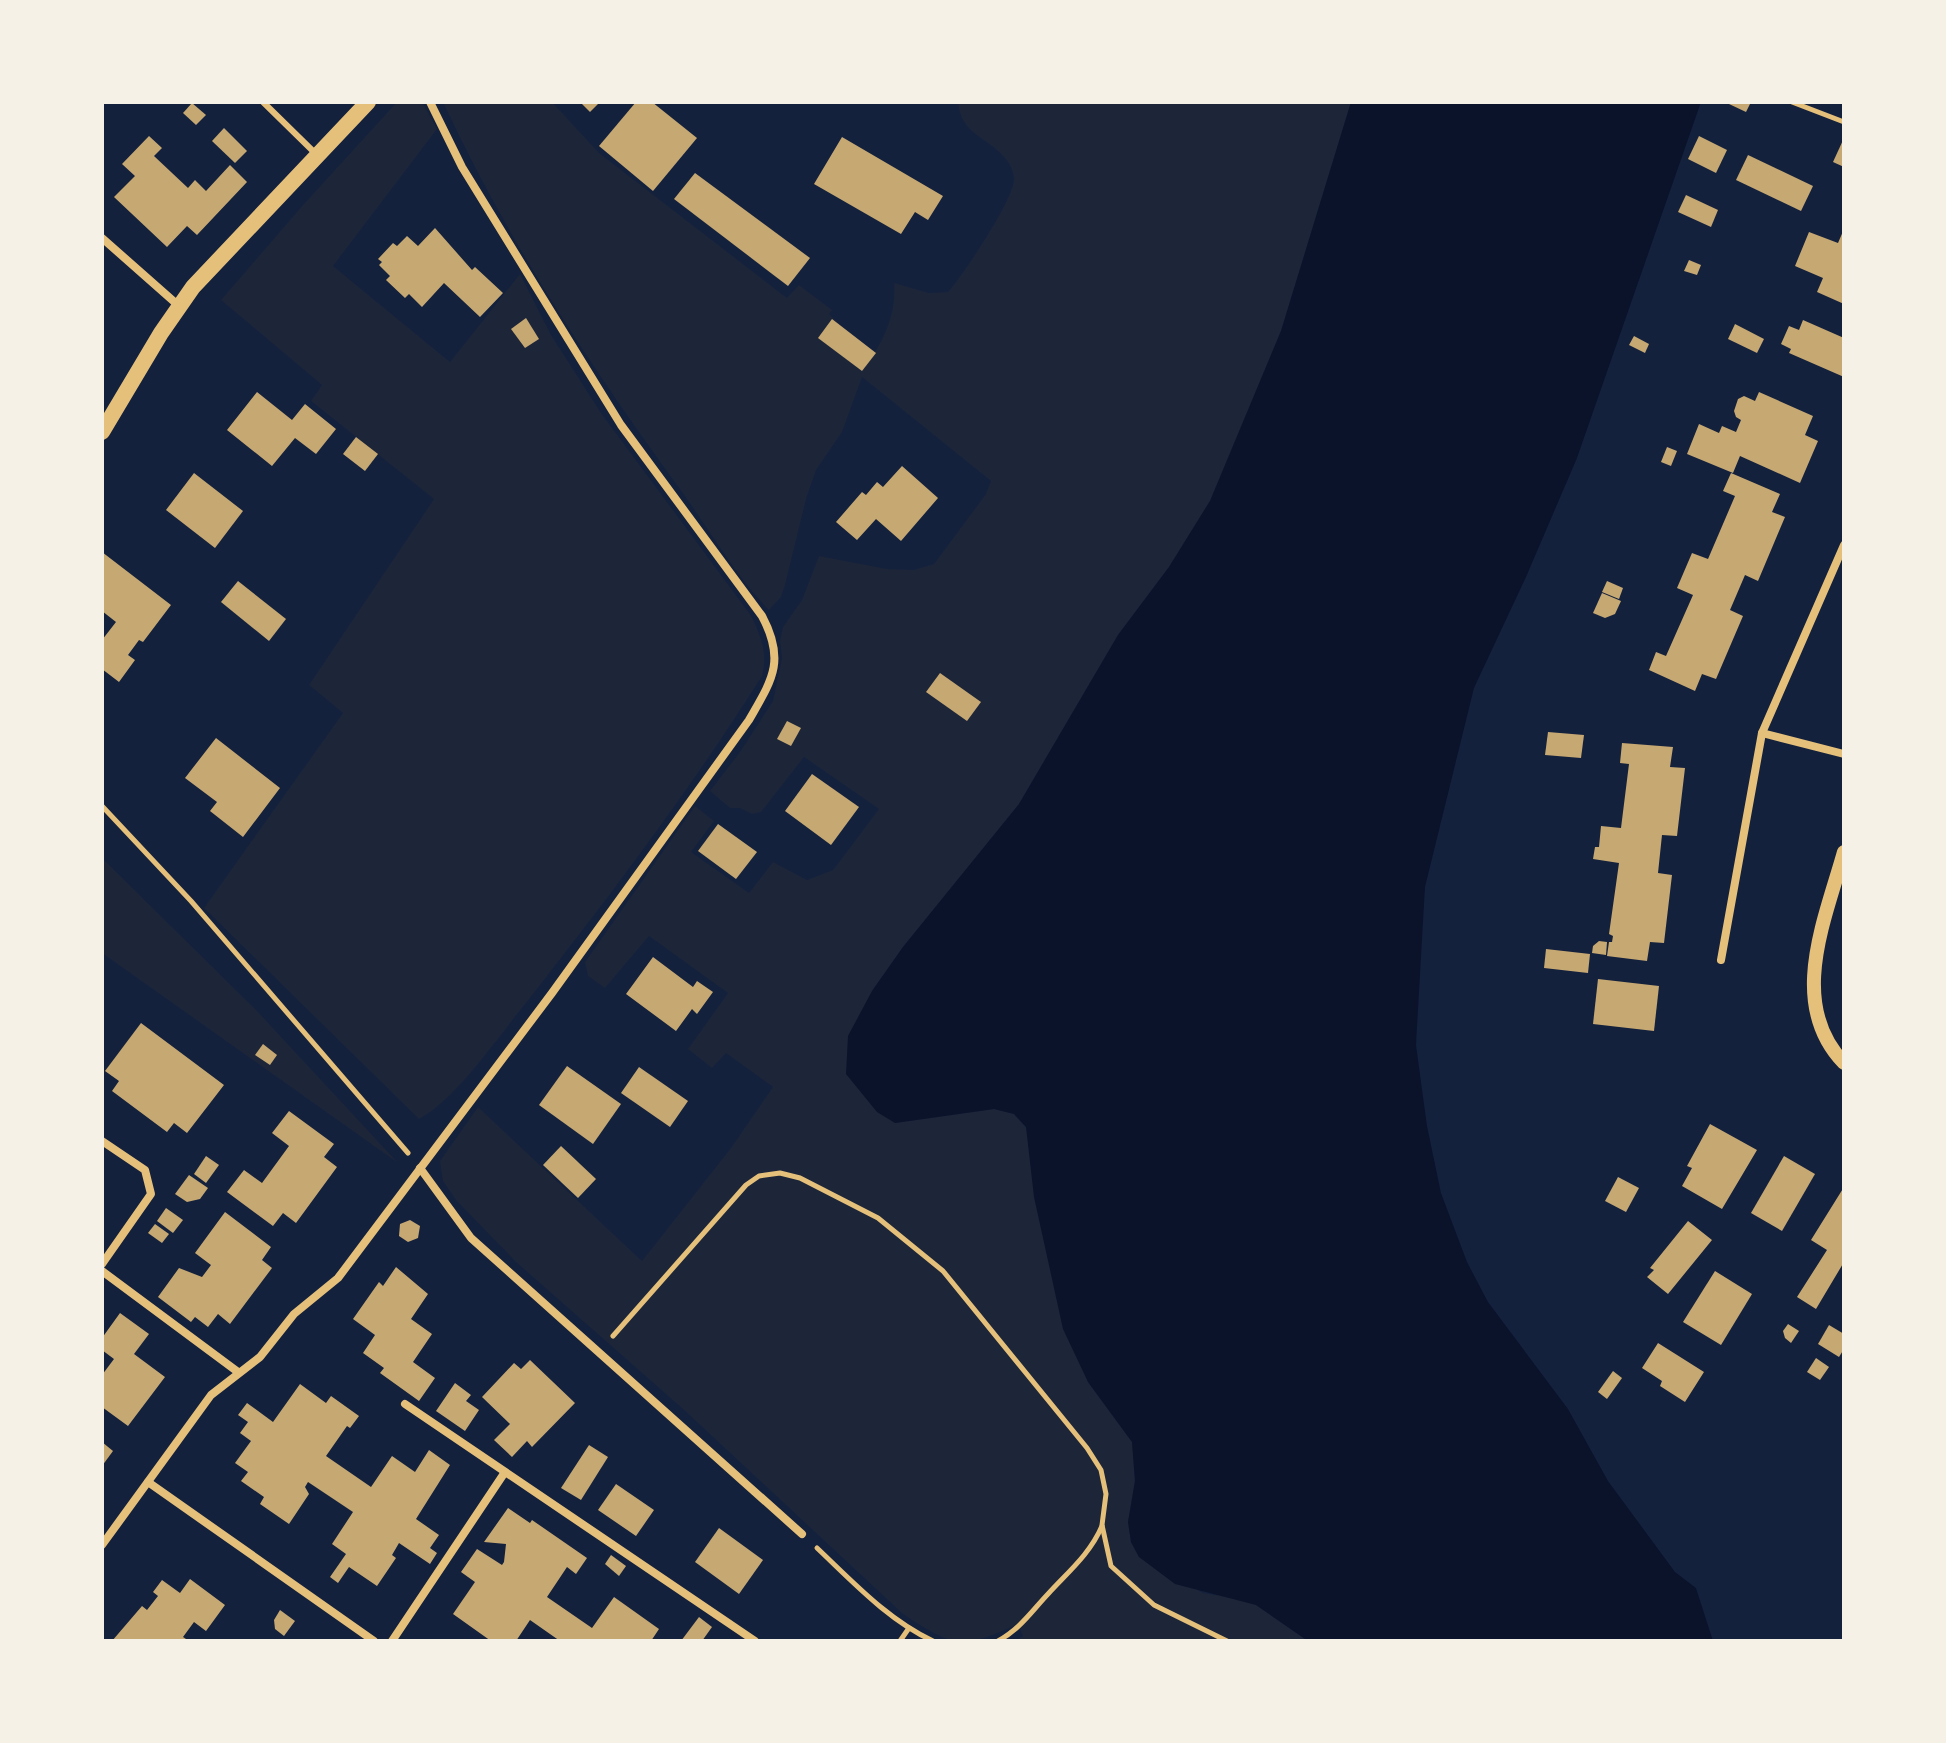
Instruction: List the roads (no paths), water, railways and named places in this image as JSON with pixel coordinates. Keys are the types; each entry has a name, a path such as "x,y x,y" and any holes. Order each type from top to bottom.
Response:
{"main road":[{"path":"102,432 193,287 368,102"}],"street":[{"path":"102,1545 211,1395 260,1357 294,1314 338,1278 552,993 749,720 776,666 772,636 762,616 621,425 493,220 430,102"},
{"path":"102,238 179,306"},
{"path":"1721,960 1762,733 1844,545"},
{"path":"1762,733 1844,754"},
{"path":"1844,852 1819,945 1813,992 1820,1027 1844,1063"},
{"path":"102,1141 145,1170 151,1194 102,1264"},
{"path":"420,1168 471,1238 802,1534"},
{"path":"102,1271 238,1372"},
{"path":"405,1404 755,1641"},
{"path":"392,1641 505,1472"},
{"path":"148,1482 374,1641"}],"lane":[{"path":"263,102 317,155"}]}
